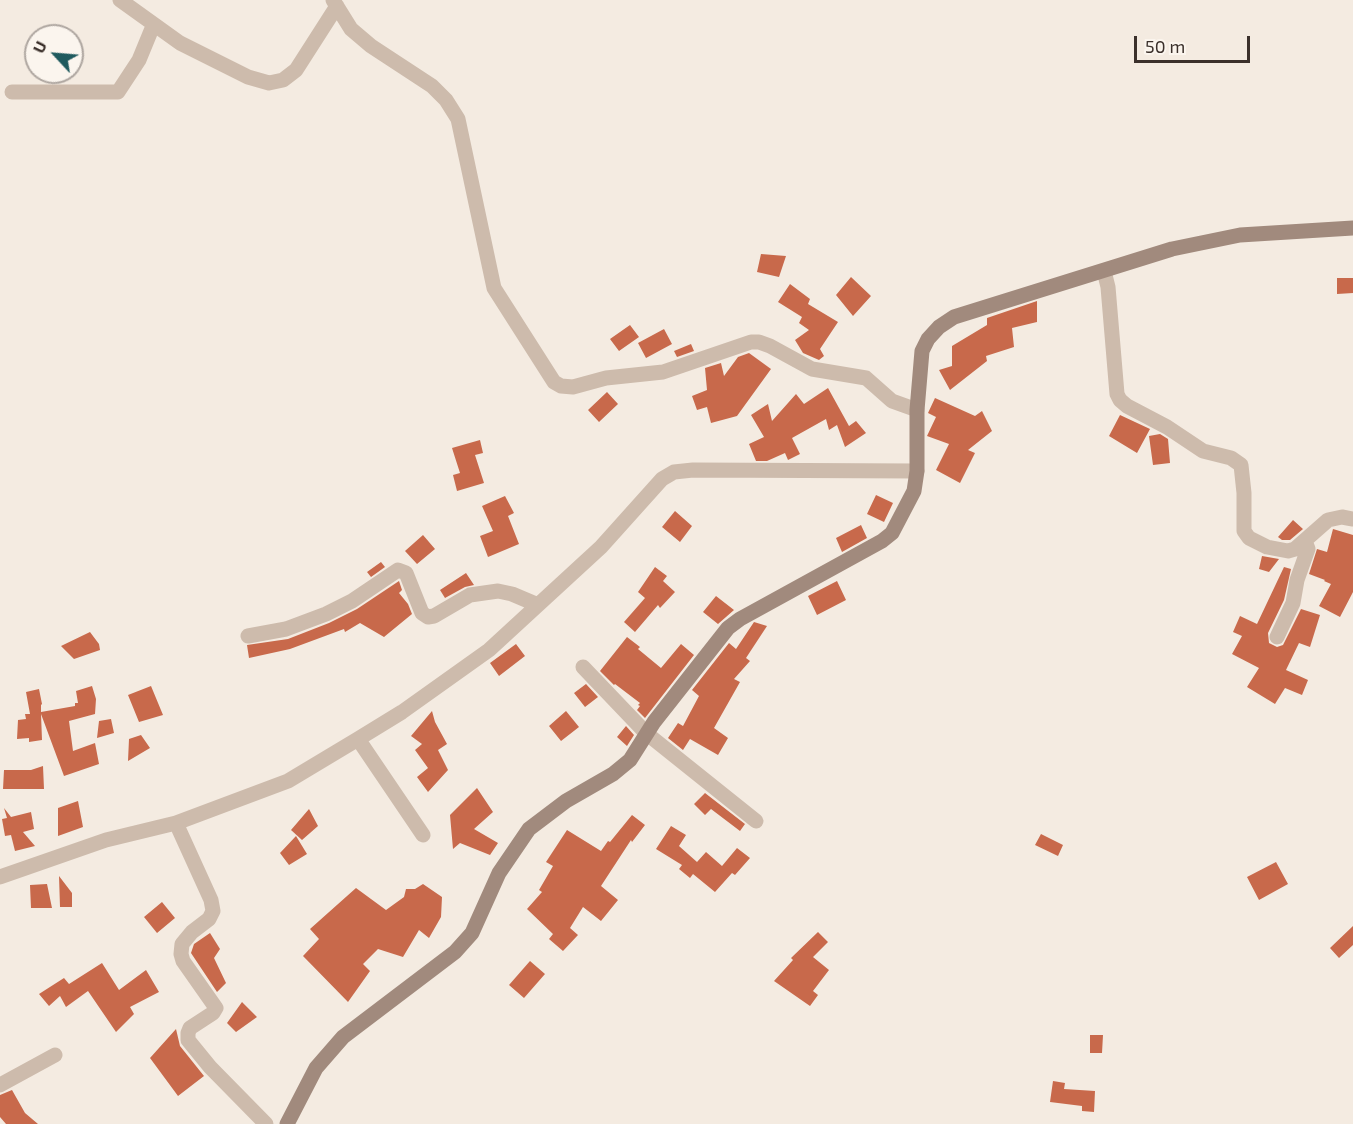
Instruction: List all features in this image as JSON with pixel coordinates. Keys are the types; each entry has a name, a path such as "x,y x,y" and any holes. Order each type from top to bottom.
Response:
{"street":[{"path":"120,0 180,44 248,77 269,83 283,80 296,70 335,3 351,29 372,46 432,86 446,100 458,119 494,288 550,380 561,386 573,387 606,378 663,372 751,342 759,342 770,345 812,369 866,378 892,401 917,410"},
{"path":"12,92 118,92 140,60 153,26"},
{"path":"287,1124 316,1068 343,1037 455,952 472,933 499,873 529,829 566,801 613,774 630,760 646,733 723,634 740,619 872,547 892,533 914,491 917,471 917,410 922,351 928,339 939,327 954,317 1172,249 1240,235 1353,228"},
{"path":"1104,271 1108,287 1115,385 1120,400 1203,451 1231,458 1241,465 1244,531 1254,541 1279,551 1295,549 1328,520 1342,517 1353,519"},
{"path":"0,877 106,840 176,823 288,781 358,739 402,712 489,650 601,547 662,479 674,472 693,470 917,471"},
{"path":"1277,637 1293,603 1297,580 1308,549 1305,541"},
{"path":"248,636 286,629 326,614 352,601 398,570 406,573 422,613 428,617 434,616 470,595 498,591 538,605"},
{"path":"583,667 646,733 756,820"},
{"path":"358,739 423,835"},
{"path":"176,823 211,900 213,911 209,919 192,932 182,944 183,961 216,1008 213,1013 190,1028 188,1040 210,1067 266,1124"},
{"path":"0,1085 55,1055"}],"building":[{"path":"761,254 786,256 779,277 757,272"},
{"path":"851,277 871,296 853,316 836,295"},
{"path":"1337,278 1353,278 1353,293 1337,294"},
{"path":"790,284 810,299 808,304 838,322 820,349 824,356 819,360 803,353 795,340 809,330 799,323 802,317 778,302"},
{"path":"1037,301 1037,322 1012,328 1014,347 986,356 987,361 950,390 939,370 952,366 952,346 987,325 987,318"},
{"path":"630,325 639,337 619,351 610,339"},
{"path":"664,329 672,344 646,358 638,343"},
{"path":"691,344 694,351 677,357 674,351"},
{"path":"749,353 771,369 737,416 711,423 707,407 697,410 692,396 707,390 705,368 721,363 724,376 738,357"},
{"path":"828,388 849,426 856,421 866,433 845,447 837,425 829,430 826,419 792,438 800,454 788,460 785,453 767,461 756,461 749,444 764,437 751,415 768,404 772,421 796,394 804,404"},
{"path":"607,392 618,404 599,422 588,410"},
{"path":"935,398 975,416 982,411 992,431 968,450 975,453 960,483 936,470 949,444 927,436 936,417 928,413"},
{"path":"1120,415 1150,429 1137,453 1109,436"},
{"path":"1160,434 1168,439 1170,463 1153,465 1149,436"},
{"path":"480,440 483,453 475,455 484,483 457,491 453,475 460,473 452,448"},
{"path":"876,495 893,503 884,522 867,514"},
{"path":"505,496 514,513 508,516 519,544 488,557 480,536 493,531 482,506"},
{"path":"675,511 692,526 680,542 662,527"},
{"path":"1293,520 1303,529 1290,540 1282,540 1278,537"},
{"path":"861,525 867,538 842,552 836,538"},
{"path":"1333,529 1353,535 1353,592 1340,617 1319,606 1331,584 1309,574 1317,549 1327,552"},
{"path":"423,535 435,549 417,564 405,551"},
{"path":"1262,556 1279,559 1269,572 1259,569"},
{"path":"381,562 385,567 371,577 367,572"},
{"path":"655,567 667,576 663,581 675,592 660,608 658,605 635,632 624,622 645,598 638,592"},
{"path":"1284,567 1291,569 1284,600 1268,633 1269,643 1277,647 1283,645 1301,609 1320,615 1310,647 1299,643 1286,670 1308,680 1302,695 1285,688 1275,704 1247,687 1259,668 1232,654 1242,636 1233,632 1240,616 1257,624"},
{"path":"466,573 474,585 465,587 445,598 440,590"},
{"path":"399,581 402,590 399,593 408,604 412,614 384,637 360,623 345,632 344,629 290,649 249,658 247,645 288,639 329,623 357,609"},
{"path":"837,581 846,600 817,615 808,596"},
{"path":"716,596 734,610 718,624 703,612"},
{"path":"754,622 767,626 746,658 750,661 734,679 740,682 714,728 728,738 718,755 690,739 683,750 668,738 678,723 683,726 699,696 692,690 729,643 736,649"},
{"path":"90,632 99,644 100,650 74,659 61,646"},
{"path":"627,637 661,668 681,644 694,655 645,718 637,710 640,703 614,685 600,671"},
{"path":"516,644 525,656 499,676 490,663"},
{"path":"586,684 598,697 585,707 574,693"},
{"path":"92,686 96,699 95,714 69,721 73,751 95,743 99,764 64,776 41,714 42,740 29,742 29,738 17,739 18,720 26,719 25,714 30,714 26,692 39,689 41,712 75,706 75,703 78,703 76,691"},
{"path":"151,686 163,715 139,722 128,695"},
{"path":"432,711 435,722 447,744 438,750 448,770 428,792 417,777 428,768 415,750 422,744 411,736"},
{"path":"566,711 579,727 561,741 549,726"},
{"path":"111,719 114,733 97,738 99,721"},
{"path":"626,726 634,735 627,746 617,737"},
{"path":"141,735 150,748 128,761 129,739"},
{"path":"43,766 44,789 3,789 4,770 31,770"},
{"path":"477,788 493,812 474,829 498,843 490,855 460,843 453,849 450,815"},
{"path":"705,793 745,824 740,831 711,809 705,815 694,804"},
{"path":"78,801 83,827 58,836 58,808"},
{"path":"4,808 11,817 31,812 34,829 23,832 35,846 15,851 11,835 5,836 2,819 7,818"},
{"path":"309,809 318,826 302,840 291,830"},
{"path":"632,815 645,825 632,842 631,840 601,886 618,900 601,921 583,907 570,928 578,935 563,951 549,939 553,934 527,909 542,892 539,890 553,866 546,862 567,830 601,851"},
{"path":"671,826 686,835 679,846 697,862 706,852 722,866 737,848 750,858 715,892 693,874 690,878 679,869 682,865 656,849"},
{"path":"1041,834 1063,845 1058,856 1035,845"},
{"path":"296,836 307,854 289,865 280,853"},
{"path":"1276,862 1288,884 1259,900 1247,877"},
{"path":"59,876 72,893 72,907 60,907"},
{"path":"47,884 52,908 31,908 30,885"},
{"path":"423,884 442,897 441,917 429,938 419,930 403,957 378,949 363,964 370,971 348,1002 303,956 319,939 310,929 356,888 386,910 404,897 406,889 415,889"},
{"path":"162,902 175,918 157,933 144,917"},
{"path":"1353,926 1353,945 1339,958 1330,948"},
{"path":"818,932 828,942 813,957 829,970 813,991 818,995 810,1006 774,981 793,960 791,958"},
{"path":"210,933 220,949 214,958 226,983 217,992 191,953 194,944"},
{"path":"530,961 545,974 524,998 509,985"},
{"path":"102,963 119,990 146,970 159,992 130,1007 134,1014 116,1032 88,991 66,1007 60,996 49,1006 39,994 64,978 69,984"},
{"path":"242,1002 257,1017 236,1032 227,1023"},
{"path":"176,1029 180,1046 204,1076 178,1096 150,1058"},
{"path":"1090,1035 1103,1035 1102,1053 1090,1053"},
{"path":"1053,1081 1065,1083 1064,1089 1095,1091 1094,1112 1082,1111 1082,1106 1050,1102"},
{"path":"12,1090 25,1113 38,1124 6,1124 0,1117 0,1095"}]}
